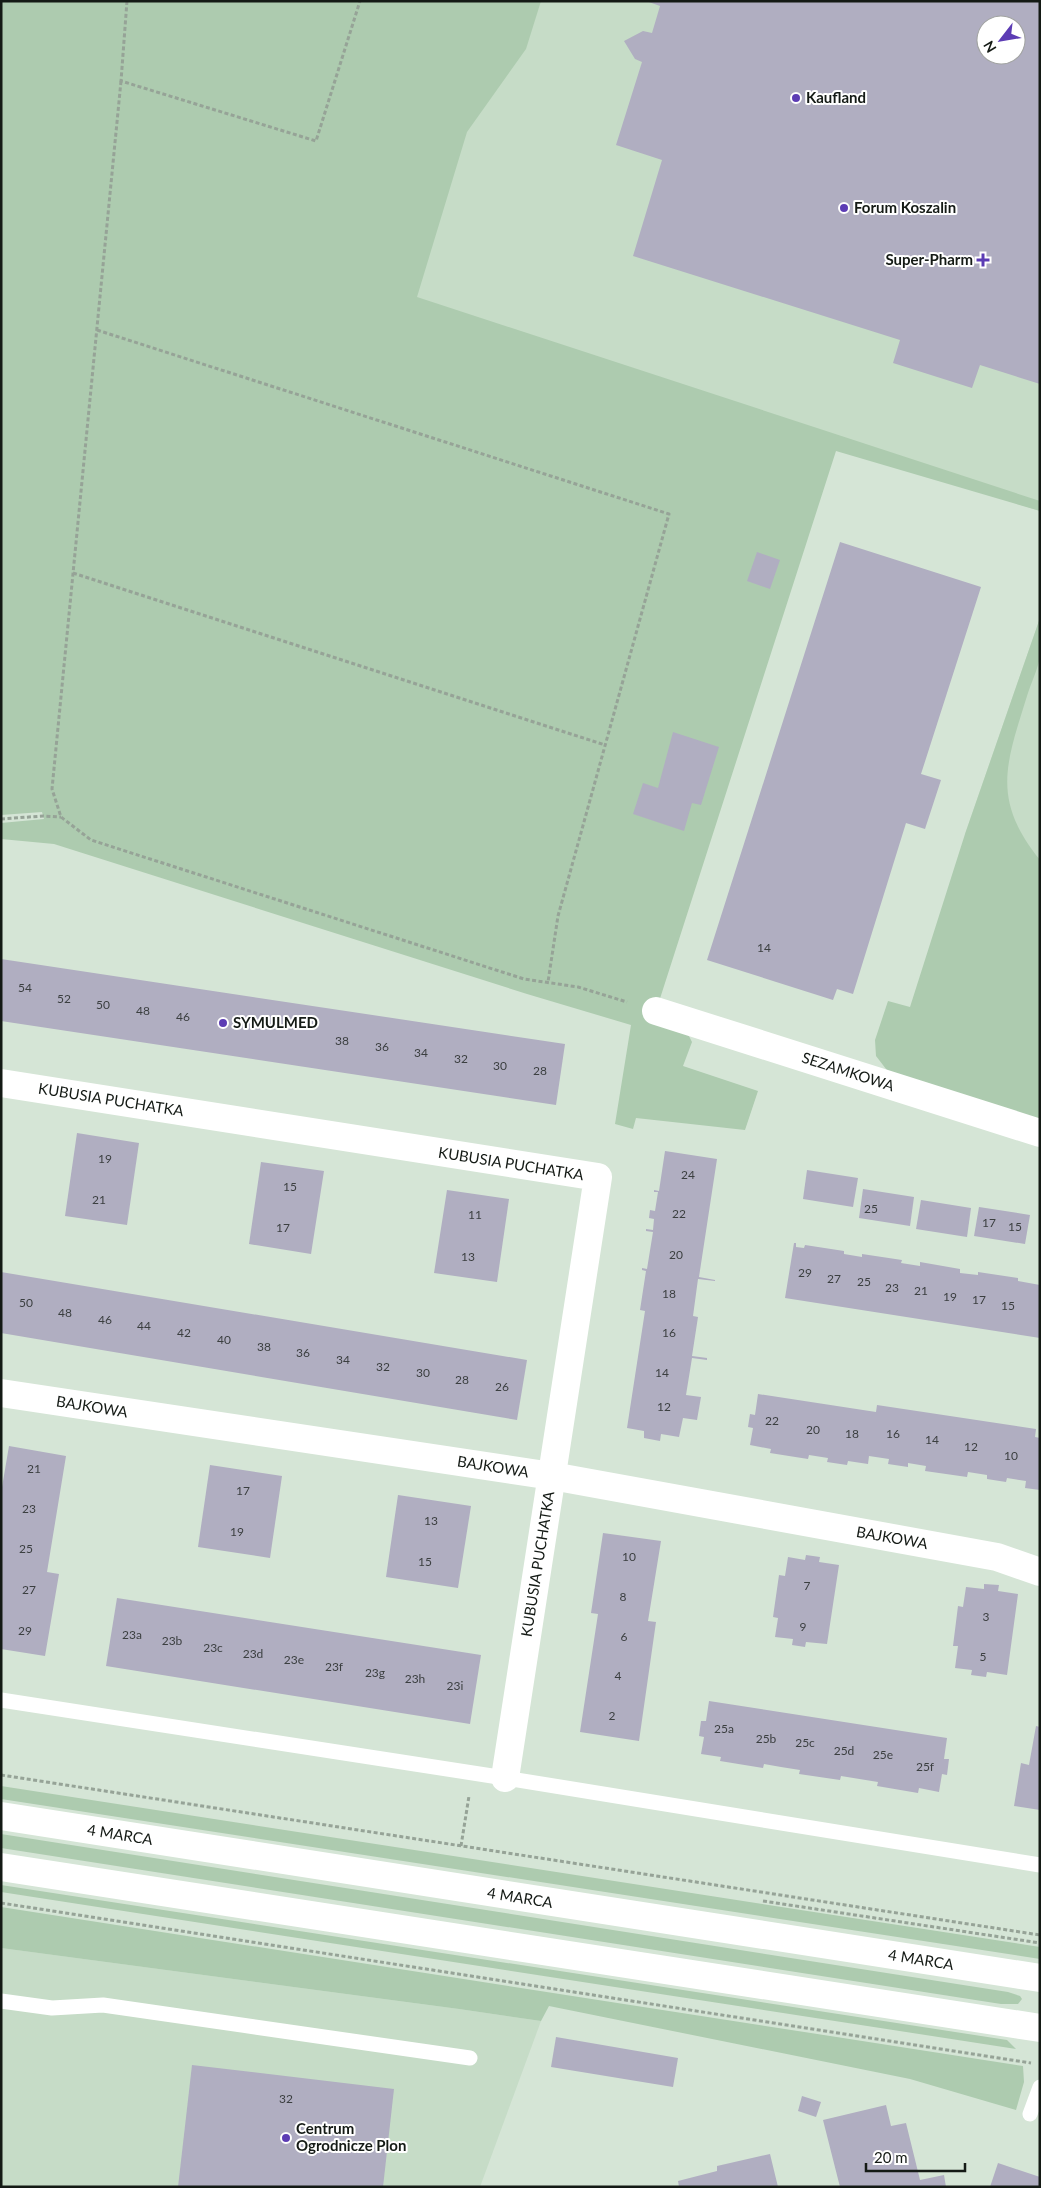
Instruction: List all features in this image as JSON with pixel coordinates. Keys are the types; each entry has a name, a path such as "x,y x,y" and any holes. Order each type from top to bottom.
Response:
{"street":[{"name":"SEZAMKOWA","path":"656,1011 1040,1133"},
{"name":"KUBUSIA PUCHATKA","path":"1,1083 598,1178 506,1778"},
{"name":"BAJKOWA","path":"1,1393 552,1476 997,1557 1040,1572"},
{"name":"4 MARCA","path":"1,1816 1040,1978"},
{"path":"1,1867 1040,2028"}],"lane":[{"path":"1,1700 506,1778 1040,1865"},
{"path":"1,2001 52,2008 103,2005 470,2058"},
{"path":"1030,2114 1039,2091"}],"path":[{"path":"61,818 52,789 128,1"},
{"path":"121,81 316,141 360,1"},
{"path":"97,330 669,514 558,916 548,982"},
{"path":"73,573 605,745"},
{"path":"1,819 43,816 61,818 91,840 524,979 578,987 656,1011"},
{"path":"461,1846 472,1773"},
{"path":"1,1775 1040,1935"},
{"path":"1,1903 1022,2062"}],"shaded area":[{"path":"1,1 541,1 526,49 467,132 417,297 1040,501 1040,511 836,451 656,1011 687,1032 692,1042 683,1066 758,1091 745,1130 636,1118 633,1129 615,1124 631,1025 527,994 54,844 1,839 1,823 44,819 42,812 1,815"},
{"path":"490,1 1040,1 1040,511 394,306"},
{"path":"1040,618 1040,943 965,834"},
{"path":"1040,618 1039,661 1013,742 1007,781 1014,818 1040,860 1040,1124 893,1078 876,1056 875,1040 888,1001 910,1007 965,834"},
{"path":"1,1786 1040,1947 1040,1959 1,1799"},
{"path":"1,1834 1008,1992 1020,1996 1022,1999 1018,2004 1001,2004 1,1848"},
{"path":"1,1885 1007,2040 1016,2049 1,1892"},
{"path":"1,1907 1023,2066 1024,2082 1016,2110 910,2079 549,2006 541,2021 1,1948"},
{"path":"1,1948 541,2021 480,2187 1,2187"}],"building":[{"name":"Forum Koszalin","path":"646,1 1040,1 1040,384 980,365 972,388 893,363 900,340 633,256 662,160 616,145 642,62 635,59 624,41 643,31 652,33 660,6"},
{"path":"840,542 981,587 921,774 941,780 925,829 906,823 853,994 837,989 833,1000 707,960"},
{"path":"757,552 780,560 770,589 747,581"},
{"path":"673,732 719,747 701,805 692,803 684,831 633,814 643,783 658,788"},
{"path":"1,959 565,1044 556,1105 1,1021"},
{"path":"77,1133 139,1143 127,1225 65,1216"},
{"path":"665,1151 717,1159 699,1277 715,1281 698,1279 693,1316 698,1317 692,1356 707,1358 707,1360 692,1358 686,1395 701,1397 697,1420 683,1418 679,1437 661,1434 660,1441 644,1438 644,1431 627,1428 645,1311 640,1310 646,1271 642,1270 642,1268 647,1269 653,1232 646,1231 646,1229 653,1230 654,1219 649,1218 650,1210 655,1211 658,1192 654,1192 654,1190 659,1191"},
{"path":"261,1162 324,1171 311,1254 249,1244"},
{"path":"807,1170 858,1178 853,1207 803,1199"},
{"path":"863,1189 914,1197 910,1226 859,1218"},
{"path":"447,1190 509,1199 497,1282 434,1273"},
{"path":"921,1200 971,1208 967,1237 916,1229"},
{"path":"979,1207 1030,1215 1025,1244 974,1236"},
{"path":"794,1243 796,1243 796,1247 804,1248 805,1245 844,1251 844,1254 862,1257 862,1254 902,1260 901,1263 920,1266 920,1262 960,1269 960,1273 978,1275 978,1272 1018,1278 1018,1281 1040,1285 1040,1338 785,1298"},
{"path":"1,1272 527,1360 517,1420 1,1333"},
{"path":"758,1394 876,1412 877,1405 1036,1429 1035,1437 1040,1438 1040,1490 1025,1488 1026,1481 1007,1478 1006,1482 987,1479 987,1475 968,1472 967,1477 925,1471 926,1466 908,1463 908,1467 888,1464 889,1459 869,1456 868,1464 848,1461 847,1465 827,1462 828,1458 809,1455 808,1459 770,1453 771,1449 750,1445 753,1428 748,1427 750,1414 755,1415"},
{"path":"9,1446 66,1456 47,1572 59,1574 45,1656 1,1649 1,1493"},
{"path":"210,1465 282,1476 270,1558 198,1547"},
{"path":"398,1495 471,1506 458,1588 386,1577"},
{"path":"603,1533 661,1541 648,1621 656,1622 639,1741 580,1732 598,1614 591,1613"},
{"path":"806,1555 820,1557 819,1562 839,1565 827,1644 806,1642 805,1647 792,1645 793,1639 775,1637 778,1618 773,1617 779,1575 785,1576 788,1557 805,1560"},
{"path":"984,1584 999,1585 998,1591 1018,1594 1007,1675 987,1672 986,1677 971,1675 972,1670 955,1668 958,1646 953,1646 958,1606 963,1607 966,1587 984,1589"},
{"path":"117,1598 481,1655 470,1724 106,1666"},
{"path":"709,1701 947,1738 944,1759 949,1759 947,1775 942,1774 939,1792 919,1788 918,1793 877,1786 878,1782 841,1776 840,1780 799,1774 800,1770 764,1764 763,1768 720,1761 721,1757 701,1754 704,1737 699,1736 701,1721 706,1721"},
{"path":"1036,1726 1040,1727 1040,1810 1014,1806 1021,1763 1029,1765"},
{"path":"556,2037 678,2058 673,2087 551,2067"},
{"name":"Centrum Ogrodnicze Plon","path":"192,2065 394,2089 383,2187 178,2187"},
{"path":"802,2096 821,2102 816,2117 798,2111"},
{"path":"886,2105 891,2126 906,2123 920,2180 944,2175 946,2187 840,2187 823,2120"},
{"path":"770,2154 778,2187 679,2187 678,2181 717,2171 717,2166"},
{"path":"998,2163 1040,2177 1040,2187 990,2187"}],"place":[{"name":"Kaufland","path":"796,98"},
{"name":"Forum Koszalin","path":"844,208"},
{"name":"Super-Pharm","path":"983,260"},
{"name":"SYMULMED","path":"223,1023"},
{"name":"Centrum Ogrodnicze Plon","path":"286,2138"}]}
